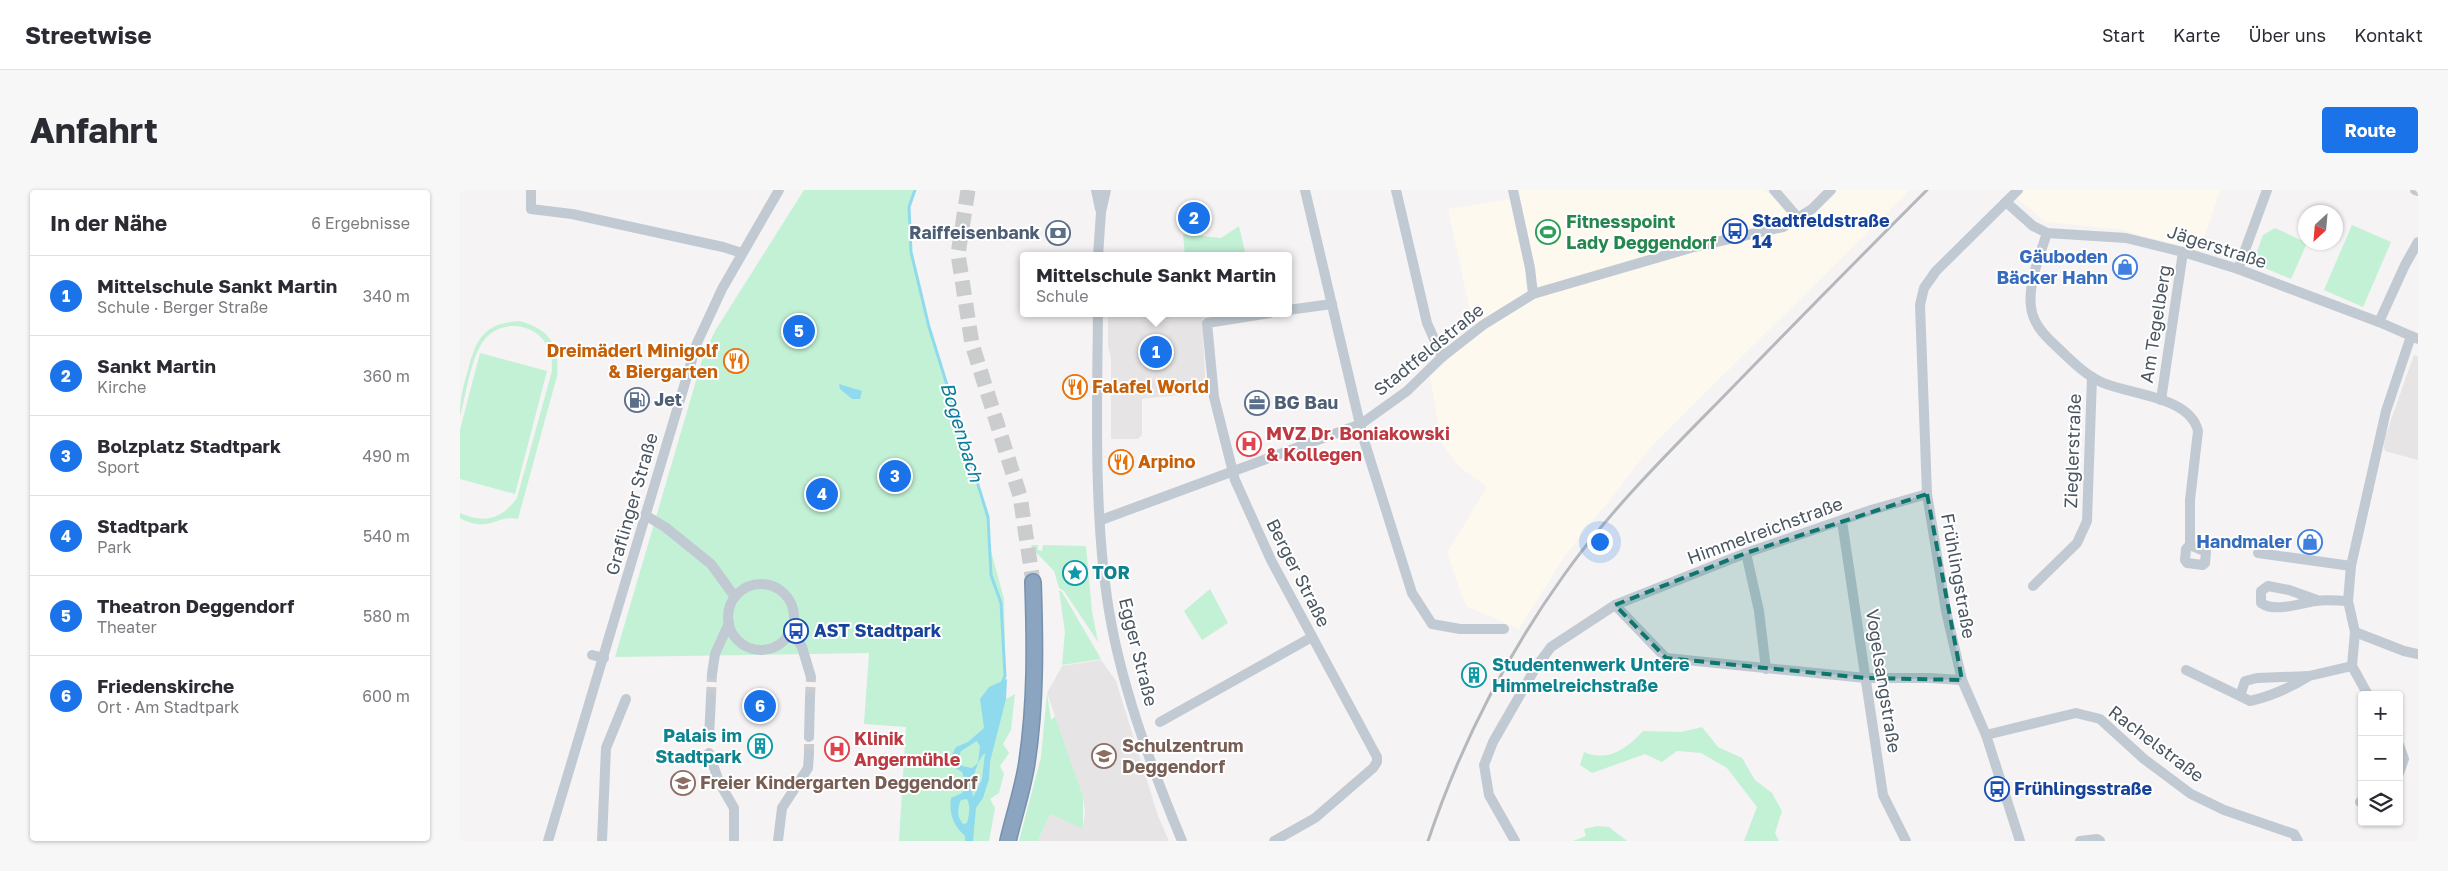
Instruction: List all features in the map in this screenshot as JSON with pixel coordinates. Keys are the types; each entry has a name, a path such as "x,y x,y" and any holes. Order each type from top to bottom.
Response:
{"highway":[{"path":"1008,841 1027,764 1033,708 1036,645 1033,582"}],"street":[{"path":"531,190 531,209 572,214 723,247 742,253"},
{"name":"Graflinger Straße","path":"548,841 697,343 742,253 779,190"},
{"path":"1096,190 1101,212"},
{"path":"1098,252 1101,212 1106,190"},
{"path":"1305,190 1361,424 1412,593 1432,624 1460,629 1504,629"},
{"path":"1396,190 1427,323 1442,357"},
{"path":"1513,190 1530,268 1533,294"},
{"path":"1774,190 1800,219"},
{"name":"Stadtfeldstraße","path":"1101,520 1361,424 1407,391 1442,357 1506,309 1533,294 1694,247 1783,227 1800,219 1831,190"},
{"path":"2018,190 2006,202 2033,226 2046,233"},
{"path":"2238,269 2267,190"},
{"name":"Frühlingstraße","path":"2006,202 1936,271 1924,288 1920,305 1927,494 1946,611 1962,680 1986,735 2020,841"},
{"name":"Jägerstraße","path":"2046,233 2126,238 2183,252 2238,269 2379,322 2415,338"},
{"name":"Zieglerstraße","path":"2033,586 2077,544 2087,521 2092,377 2043,334 2033,318 2030,296 2046,233"},
{"path":"2379,322 2405,265 2418,242"},
{"name":"Am Tegelberg","path":"2161,400 2183,252"},
{"path":"1292,309 1332,304"},
{"name":"Egger Straße","path":"1098,317 1101,520 1107,596 1122,666 1160,787 1182,841"},
{"name":"Berger Straße","path":"1244,317 1206,323 1211,380 1233,471 1267,551 1377,757 1377,762 1315,818 1274,841"},
{"path":"2366,691 2352,666 2355,632 2348,602 2351,566 2386,411 2415,338"},
{"name":"Am Tegelberg","path":"2092,377 2132,393 2161,400 2181,408 2196,421 2198,431 2190,500 2190,545"},
{"name":"Himmelreichstraße","path":"1515,841 1489,795 1485,774 1486,757 1536,667 1551,647 1615,605 1746,553 1927,494"},
{"path":"645,515 665,527 711,564 735,597"},
{"name":"Vogelsangstraße","path":"1842,521 1883,795 1906,841"},
{"path":"2258,552 2351,566"},
{"path":"1746,553 1759,611 1766,669"},
{"path":"712,674 715,654 729,623 730,605 744,588 761,583 780,589 789,598 794,608 795,620 792,632 774,648 763,650 751,649 740,643 733,634 729,623"},
{"path":"2317,600 2289,590 2268,586 2261,591 2261,603 2267,607 2288,606 2317,600 2348,602"},
{"path":"1615,605 1666,658 1866,678 1962,680"},
{"path":"792,632 802,647 810,677"},
{"path":"2355,632 2404,652 2418,654"},
{"path":"1160,722 1312,636"},
{"path":"592,655 604,658"},
{"path":"2240,696 2245,681 2257,678 2309,676 2352,666"},
{"path":"2186,670 2250,701 2287,690 2309,676"},
{"path":"709,738 711,697"},
{"path":"809,737 810,697"},
{"path":"602,841 606,748 626,699"},
{"name":"Rachelstraße","path":"1986,735 2076,712 2100,719 2144,759 2191,794 2224,810 2294,834 2298,841"},
{"path":"709,753 719,782 734,808 734,841"},
{"path":"778,841 782,808 808,768 809,754"},
{"path":"2080,841 2097,839 2100,841"}],"highlighted area":[{"path":"1927,494 1962,680 1866,678 1666,658 1615,605 1746,553"}],"shaded area":[{"path":"1516,190 1765,190 1796,219 1824,190 1910,190 1652,446 1564,557 1519,629 1466,606 1447,553 1487,487 1461,468 1442,444 1430,377 1475,334 1448,209 1517,198"},
{"path":"2008,190 2220,190 2200,251 2118,229 2045,222"},
{"path":"1108,317 1209,317 1202,318 1206,392 1142,399 1142,435 1138,439 1111,439 1111,357 1108,346"},
{"path":"2414,355 2418,357 2418,460 2385,451 2384,447 2385,437"},
{"name":"Schulzentrum Deggendorf","path":"1101,660 1116,681 1158,816 1169,841 1038,841 1050,814 1083,828 1085,812 1083,796 1047,693 1062,666"}],"green space":[{"path":"804,190 915,190 909,207 911,252 929,327 988,517 991,551 1004,599 1006,699 1015,694 1011,730 1003,744 1009,753 1000,766 1004,774 999,793 990,799 995,808 989,841 899,841 906,727 864,724 869,653 615,657 703,357 715,331"},
{"path":"2352,225 2391,242 2363,307 2324,290 2341,250 2343,250"},
{"path":"1239,226 1245,252 1185,252 1183,234 1221,238"},
{"path":"2275,228 2298,239 2298,250 2304,250 2291,279 2253,263 2263,235"},
{"path":"520,321 539,329 551,340 557,356 557,376 518,519 511,518 478,524 460,518 460,513 477,518 492,518 505,511 517,498 552,371 552,361 547,345 534,332 518,326 500,328 492,333 485,339 476,355 460,416 461,399 471,359 484,334 498,325"},
{"path":"480,353 547,371 515,494 460,479 460,430"},
{"path":"1032,545 1038,545 1038,550 1042,551 1043,545 1086,546 1092,611 1098,642 1064,591 1059,588 1054,571 1031,547"},
{"path":"1210,589 1228,623 1202,640 1184,611"},
{"path":"1059,590 1062,592 1101,659 1062,665 1065,632"},
{"path":"1047,693 1051,720 1055,716 1083,796 1083,829 1050,814 1038,841 1019,841 1041,757"},
{"path":"1702,727 1718,747 1742,758 1755,780 1772,793 1782,811 1775,833 1779,841 1744,841 1757,807 1727,768 1701,753 1677,751 1662,762 1645,754 1592,773 1580,765 1584,752 1601,756 1609,755 1624,748 1643,731 1681,732"},
{"path":"1597,826 1609,827 1627,841 1573,841 1586,836 1584,829"}],"water":[{"path":"839,384 862,391 860,399 852,399 840,389"},
{"path":"1007,679 1006,699 990,762 989,779 983,798 976,808 973,841 965,841 965,836 957,828 951,814 951,798 962,793 967,787 962,772 952,766 950,758 956,747 968,742 984,728 980,699 989,687","holes":["977,741 980,746 978,763 972,768 962,766 958,760 961,751","985,753 982,779 973,797 974,774","967,799 969,808 967,823 963,824 958,813 961,800"]}],"waterway":[{"name":"Bogenbach","path":"915,190 909,207 911,252 929,327 988,517 991,575 1001,603 1005,676 1002,683"}],"tunnel":[{"path":"968,190 958,254 972,344 1020,496 1033,582"},
{"path":"711,697 712,674"},
{"path":"810,697 811,677"},
{"path":"809,737 809,754"}],"railway":[{"path":"1428,841 1455,771 1486,703 1523,637 1582,551 1621,504 1662,460 1927,190"}],"place":[{"name":"Sankt Martin","path":"1194,218"},
{"name":"Stadtfeldstraße 14","path":"1735,231"},
{"name":"Fitnesspoint Lady Deggendorf","path":"1548,232"},
{"name":"Raiffeisenbank","path":"1058,233"},
{"name":"Gäuboden Bäcker Hahn","path":"2125,267"},
{"name":"Theatron Deggendorf","path":"799,331"},
{"name":"Mittelschule Sankt Martin","path":"1156,352"},
{"name":"Dreimäderl Minigolf & Biergarten","path":"736,361"},
{"name":"Falafel World","path":"1075,387"},
{"name":"Jet","path":"637,400"},
{"name":"BG Bau","path":"1257,403"},
{"name":"MVZ Dr. Boniakowski & Kollegen","path":"1249,444"},
{"name":"Arpino","path":"1121,462"},
{"name":"Bolzplatz Stadtpark","path":"895,476"},
{"name":"Stadtpark","path":"822,494"},
{"name":"Handmaler","path":"2310,542"},
{"name":"TOR","path":"1075,573"},
{"name":"AST Stadtpark","path":"796,631"},
{"name":"Studentenwerk Untere Himmelreichstraße","path":"1474,675"},
{"name":"Friedenskirche","path":"760,706"},
{"name":"Palais im Stadtpark","path":"760,746"},
{"name":"Klinik Angermühle","path":"837,749"},
{"name":"Schulzentrum Deggendorf","path":"1104,756"},
{"name":"Freier Kindergarten Deggendorf","path":"683,783"},
{"name":"Frühlingsstraße","path":"1997,789"}]}
